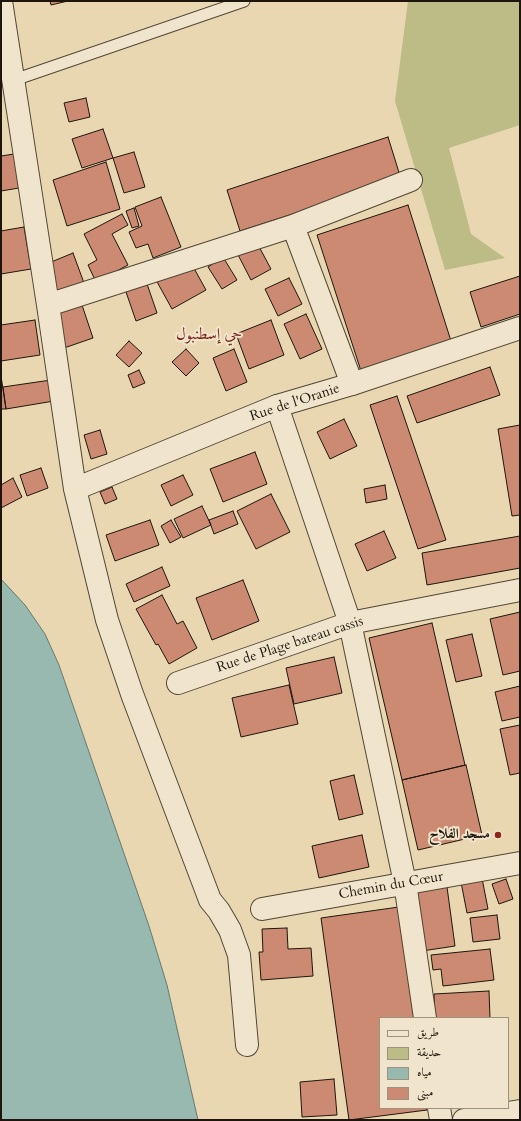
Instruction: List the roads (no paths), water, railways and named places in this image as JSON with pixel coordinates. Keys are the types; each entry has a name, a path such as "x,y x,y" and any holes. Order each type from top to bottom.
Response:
{"street":[{"path":"1,1 75,489 107,620 132,694 210,900 219,911 230,930 239,955 247,1045"},
{"path":"48,305 293,226 411,180"},
{"path":"293,226 352,384"},
{"name":"Rue de l'Oranie","path":"75,489 277,406 352,384 520,328"},
{"path":"277,406 350,623 405,884 425,1017"},
{"name":"Rue de Plage bateau cassis","path":"178,682 350,623 520,590"},
{"name":"Chemin du Cœur","path":"262,909 520,863"},
{"path":"439,1109 441,1120"},
{"path":"464,1120 520,1111"}],"lane":[{"path":"14,80 244,1"}],"water":[{"path":"1,579 25,605 45,634 59,665 149,926 167,985 198,1120 1,1120"}],"place":[{"name":"مسجد الفلاح","path":"498,835"}],"district":[{"name":"حي إسطنبول","path":"209,335"}]}
